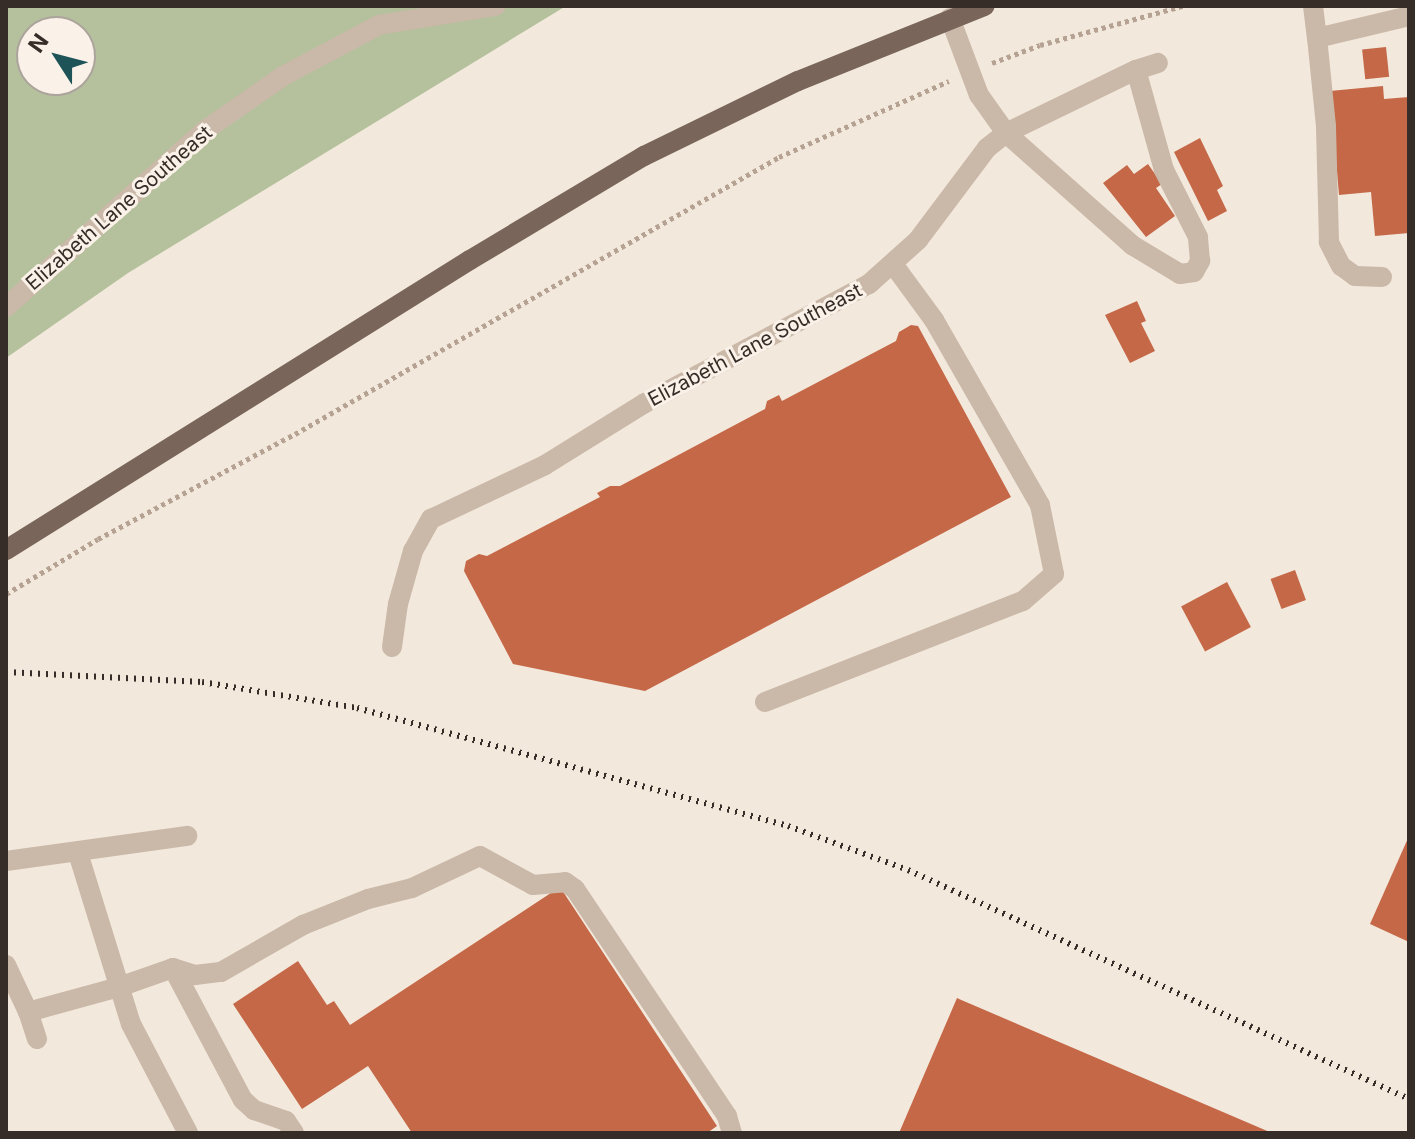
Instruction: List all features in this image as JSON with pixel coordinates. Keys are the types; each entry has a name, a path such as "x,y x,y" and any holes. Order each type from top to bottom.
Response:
{"main road":[{"path":"10,548 470,260 644,156 798,81 985,6"}],"street":[{"name":"Elizabeth Lane Southeast","path":"6,307 204,131 283,76 379,25 495,6"},
{"path":"1313,6 1326,126 1329,242 1341,266 1355,276 1382,277"},
{"path":"1317,38 1409,16"},
{"path":"950,18 979,95 1006,133 1132,245 1180,274 1194,272 1200,261 1198,237 1164,170 1136,70"},
{"name":"Elizabeth Lane Southeast","path":"392,647 398,604 413,551 431,519 459,503 545,465 645,403 815,316 869,284 918,240 987,148 1006,133 1136,70 1158,63"},
{"path":"765,702 1023,601 1054,574 1040,505 934,320 893,264"},
{"path":"6,861 187,836"},
{"path":"78,853 131,1024 188,1133"},
{"path":"28,1012 119,987 173,968 195,975 221,972 303,925 368,899 412,888 480,856 533,885 565,882 575,889 727,1116 732,1133"},
{"path":"6,965 37,1039"},
{"path":"173,968 243,1100 254,1110 286,1121 294,1133"}],"path":[{"path":"6,594 98,539 295,434 779,157 971,71 1040,45 1183,6"}],"green space":[{"path":"6,6 566,6 128,273 6,358"}],"building":[{"path":"1386,47 1389,77 1365,79 1362,50"},
{"path":"1383,86 1384,99 1409,97 1409,233 1375,236 1371,192 1339,195 1330,91"},
{"path":"1200,138 1223,186 1217,190 1227,211 1208,221 1174,152"},
{"path":"1148,164 1162,184 1156,188 1175,216 1146,237 1103,183 1127,165 1134,174"},
{"path":"1137,301 1146,321 1141,323 1155,351 1130,363 1105,315"},
{"path":"911,325 918,326 1011,497 645,691 513,664 464,571 466,561 479,554 487,556 600,497 597,493 610,486 620,486 765,409 767,401 779,395 782,401 896,341 899,332"},
{"path":"1295,570 1306,600 1282,609 1271,579"},
{"path":"1227,582 1251,627 1205,651 1181,606"},
{"path":"1409,836 1409,942 1370,924"},
{"path":"560,887 717,1126 707,1133 412,1133 368,1066 302,1109 233,1004 298,961 327,1005 334,1001 350,1025"},
{"path":"959,999 1272,1133 899,1133"}],"railway":[{"path":"6,672 202,682 357,708 788,826 908,870 1409,1099"}]}
